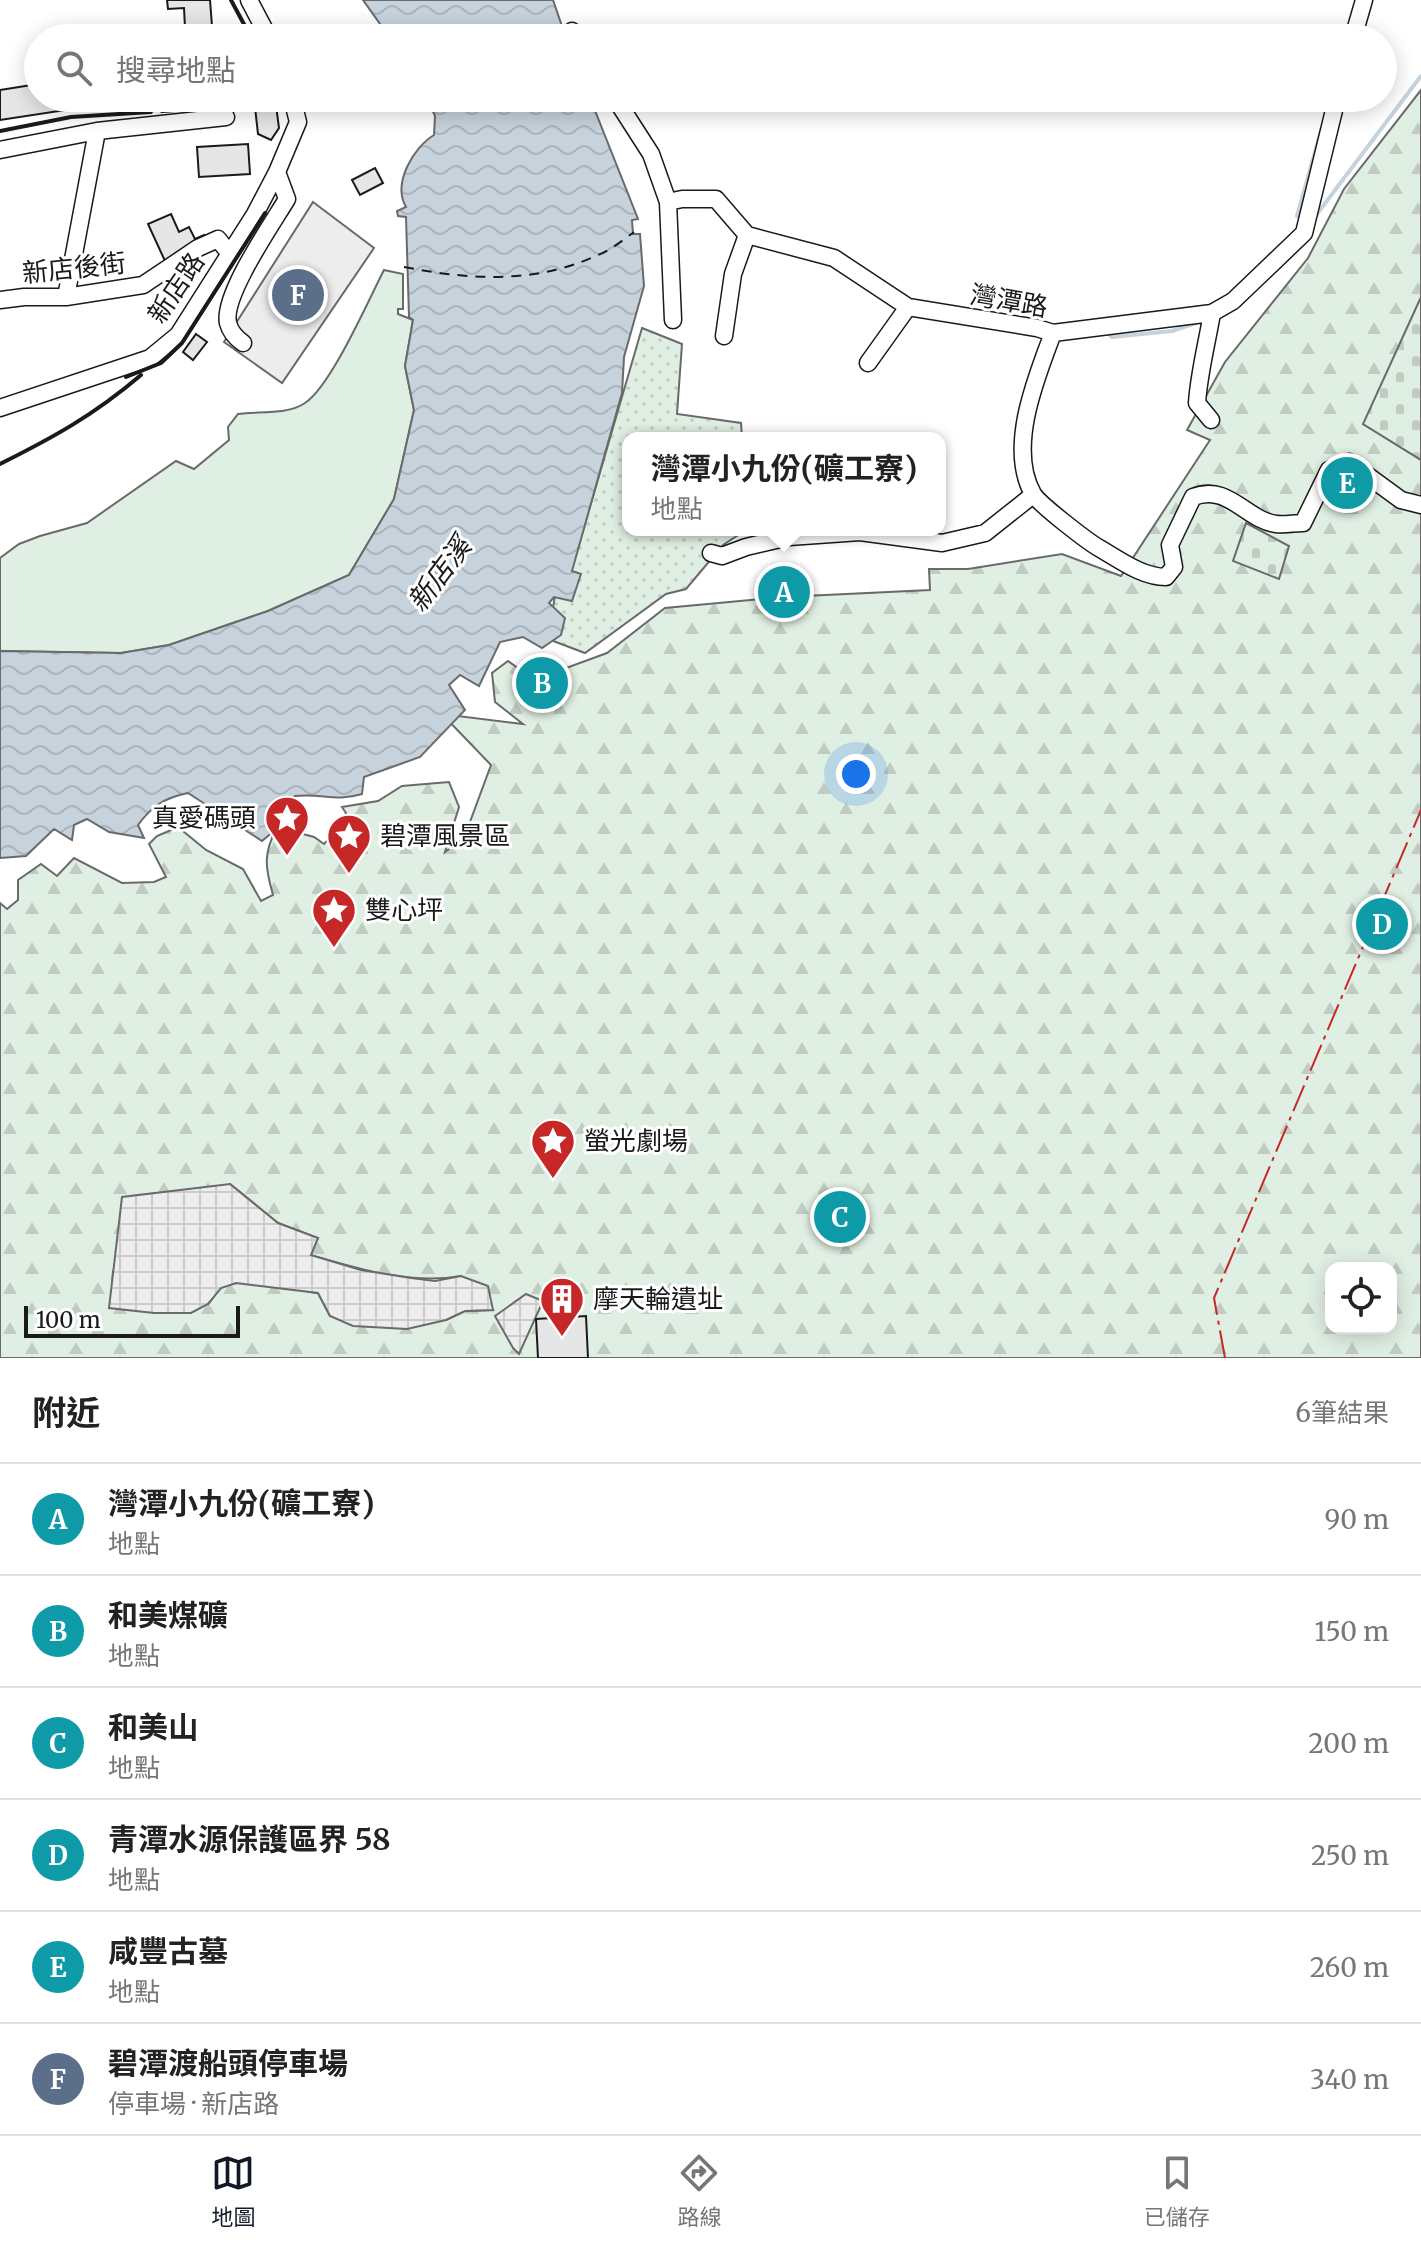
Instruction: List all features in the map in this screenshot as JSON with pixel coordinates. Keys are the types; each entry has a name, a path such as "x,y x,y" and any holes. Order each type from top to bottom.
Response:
{"street":[{"path":"249,0 262,24"},
{"path":"1357,24 1364,0"},
{"name":"新店路","path":"0,408 150,358 178,335 255,214 298,122 296,112"},
{"path":"624,112 651,154 668,202 673,320"},
{"name":"灣潭路","path":"747,235 834,258 908,307 1053,333 1212,313 1233,301 1304,233 1334,112"},
{"path":"0,150 97,131 226,117"},
{"path":"66,297 97,131"},
{"path":"243,343 235,337 228,322 229,302 287,199 277,172"},
{"path":"668,202 716,199 747,235 733,274 724,336"},
{"name":"新店後街","path":"0,300 66,297 143,285 198,248 218,239 229,253"},
{"path":"868,363 908,307"},
{"path":"1211,420 1197,403 1198,380 1212,313"},
{"path":"1053,333 1036,378 1024,428 1023,461 1033,495 1091,544 1151,577 1166,577 1174,567 1170,545 1193,497 1205,493 1217,494 1274,524 1303,523 1329,470 1349,462 1392,495 1421,505"},
{"path":"890,536 942,543 985,533 1033,495"},
{"path":"711,553 722,556 746,547 803,536"}],"green space":[{"path":"1421,90 1421,1358 0,1358 0,903 7,909 18,900 18,880 41,864 57,876 74,858 122,883 154,882 166,877 149,844 157,836 178,827 206,850 243,869 261,901 273,895 267,861 269,845 277,827 314,837 324,844 337,831 346,813 342,807 378,801 402,786 449,782 459,807 445,852 464,838 491,765 442,714 523,724 495,702 492,673 508,661 543,686 555,672 607,653 665,608 783,597 930,590 929,569 968,569 1062,554 1121,576 1210,440 1187,430 1225,362 1308,258 1344,189","holes":["230,1184 278,1223 318,1238 310,1255 404,1277 461,1276 493,1310 465,1311 446,1320 330,1316 318,1293 268,1284 229,1284 221,1288 208,1304 112,1288 113,1271"]},
{"path":"384,270 403,274 403,309 398,309 398,314 413,320 405,366 414,410 394,499 349,575 268,611 169,645 121,653 0,651 0,558 19,544 87,523 176,461 194,469 229,440 228,427 238,414 282,411 305,403 337,362"},
{"path":"1421,297 1421,460 1363,424"},
{"path":"642,328 682,344 677,414 741,423 742,432 622,432 622,536 737,536 723,545 686,589 666,594 585,653 548,639 559,570 578,548"},
{"path":"1246,523 1289,546 1279,579 1233,561"}],"shaded area":[{"path":"313,202 374,248 282,383 224,342"},
{"path":"230,1184 278,1223 318,1238 311,1255 361,1270 411,1278 435,1281 461,1276 488,1286 493,1310 465,1311 446,1320 407,1329 353,1326 330,1316 318,1293 236,1283 221,1288 208,1304 191,1313 109,1308 122,1197"},
{"path":"526,1294 543,1301 519,1354 495,1316"}],"water":[{"path":"363,0 553,0 561,24 380,24"},
{"name":"新店溪","path":"433,112 596,112 638,219 632,220 633,234 640,234 644,286 624,357 622,393 572,571 581,574 572,601 554,597 549,603 565,618 561,635 542,648 523,637 500,642 479,686 460,675 449,685 465,710 420,757 364,777 362,794 344,797 295,796 283,809 281,825 262,841 188,793 165,800 148,813 138,825 144,838 109,832 87,819 74,825 72,840 54,829 26,856 0,858 0,651 121,653 169,645 268,611 349,575 394,499 414,410 405,366 413,320 409,317 406,217 398,216 397,211 406,207 402,187 407,166 419,148 434,135"}],"building":[{"path":"167,0 210,0 212,24 185,24 184,8 168,9"},
{"path":"24,86 24,112 53,112 0,120 0,90"},
{"path":"256,112 277,112 279,128 271,140 258,134"},
{"path":"248,144 250,174 199,177 197,147"},
{"path":"375,168 383,183 360,195 352,180"},
{"path":"171,214 179,232 189,227 195,239 204,235 208,243 165,261 148,224"},
{"path":"196,334 207,342 193,360 183,352"},
{"name":"摩天輪遺址","path":"586,1316 588,1358 538,1358 536,1319"}],"waterway":[{"path":"1397,108 1421,76"},
{"path":"1314,218 1394,112"},
{"path":"1297,216 1322,127"},
{"path":"1105,330 1112,337 1172,331 1199,322"}],"ferry route":[{"path":"404,267 478,277 527,275 551,271 598,255 634,232"}],"wall":[{"path":"231,0 244,24"},
{"path":"0,131 71,117 151,112"},
{"path":"126,377 161,363 182,343 265,213"},
{"path":"0,464 73,424 141,375"}],"power":[{"path":"1225,1358 1214,1298 1421,810"}],"place":[{"name":"碧潭渡船頭停車場","path":"298,295"},
{"name":"咸豐古墓","path":"1347,483"},
{"name":"灣潭小九份(礦工寮)","path":"784,592"},
{"name":"和美煤礦","path":"542,683"},
{"name":"真愛碼頭","path":"287,857"},
{"name":"碧潭風景區","path":"349,875"},
{"name":"青潭水源保護區界 58","path":"1382,924"},
{"name":"雙心坪","path":"334,949"},
{"name":"螢光劇場","path":"553,1180"},
{"name":"和美山","path":"840,1217"},
{"name":"摩天輪遺址","path":"562,1338"}]}
